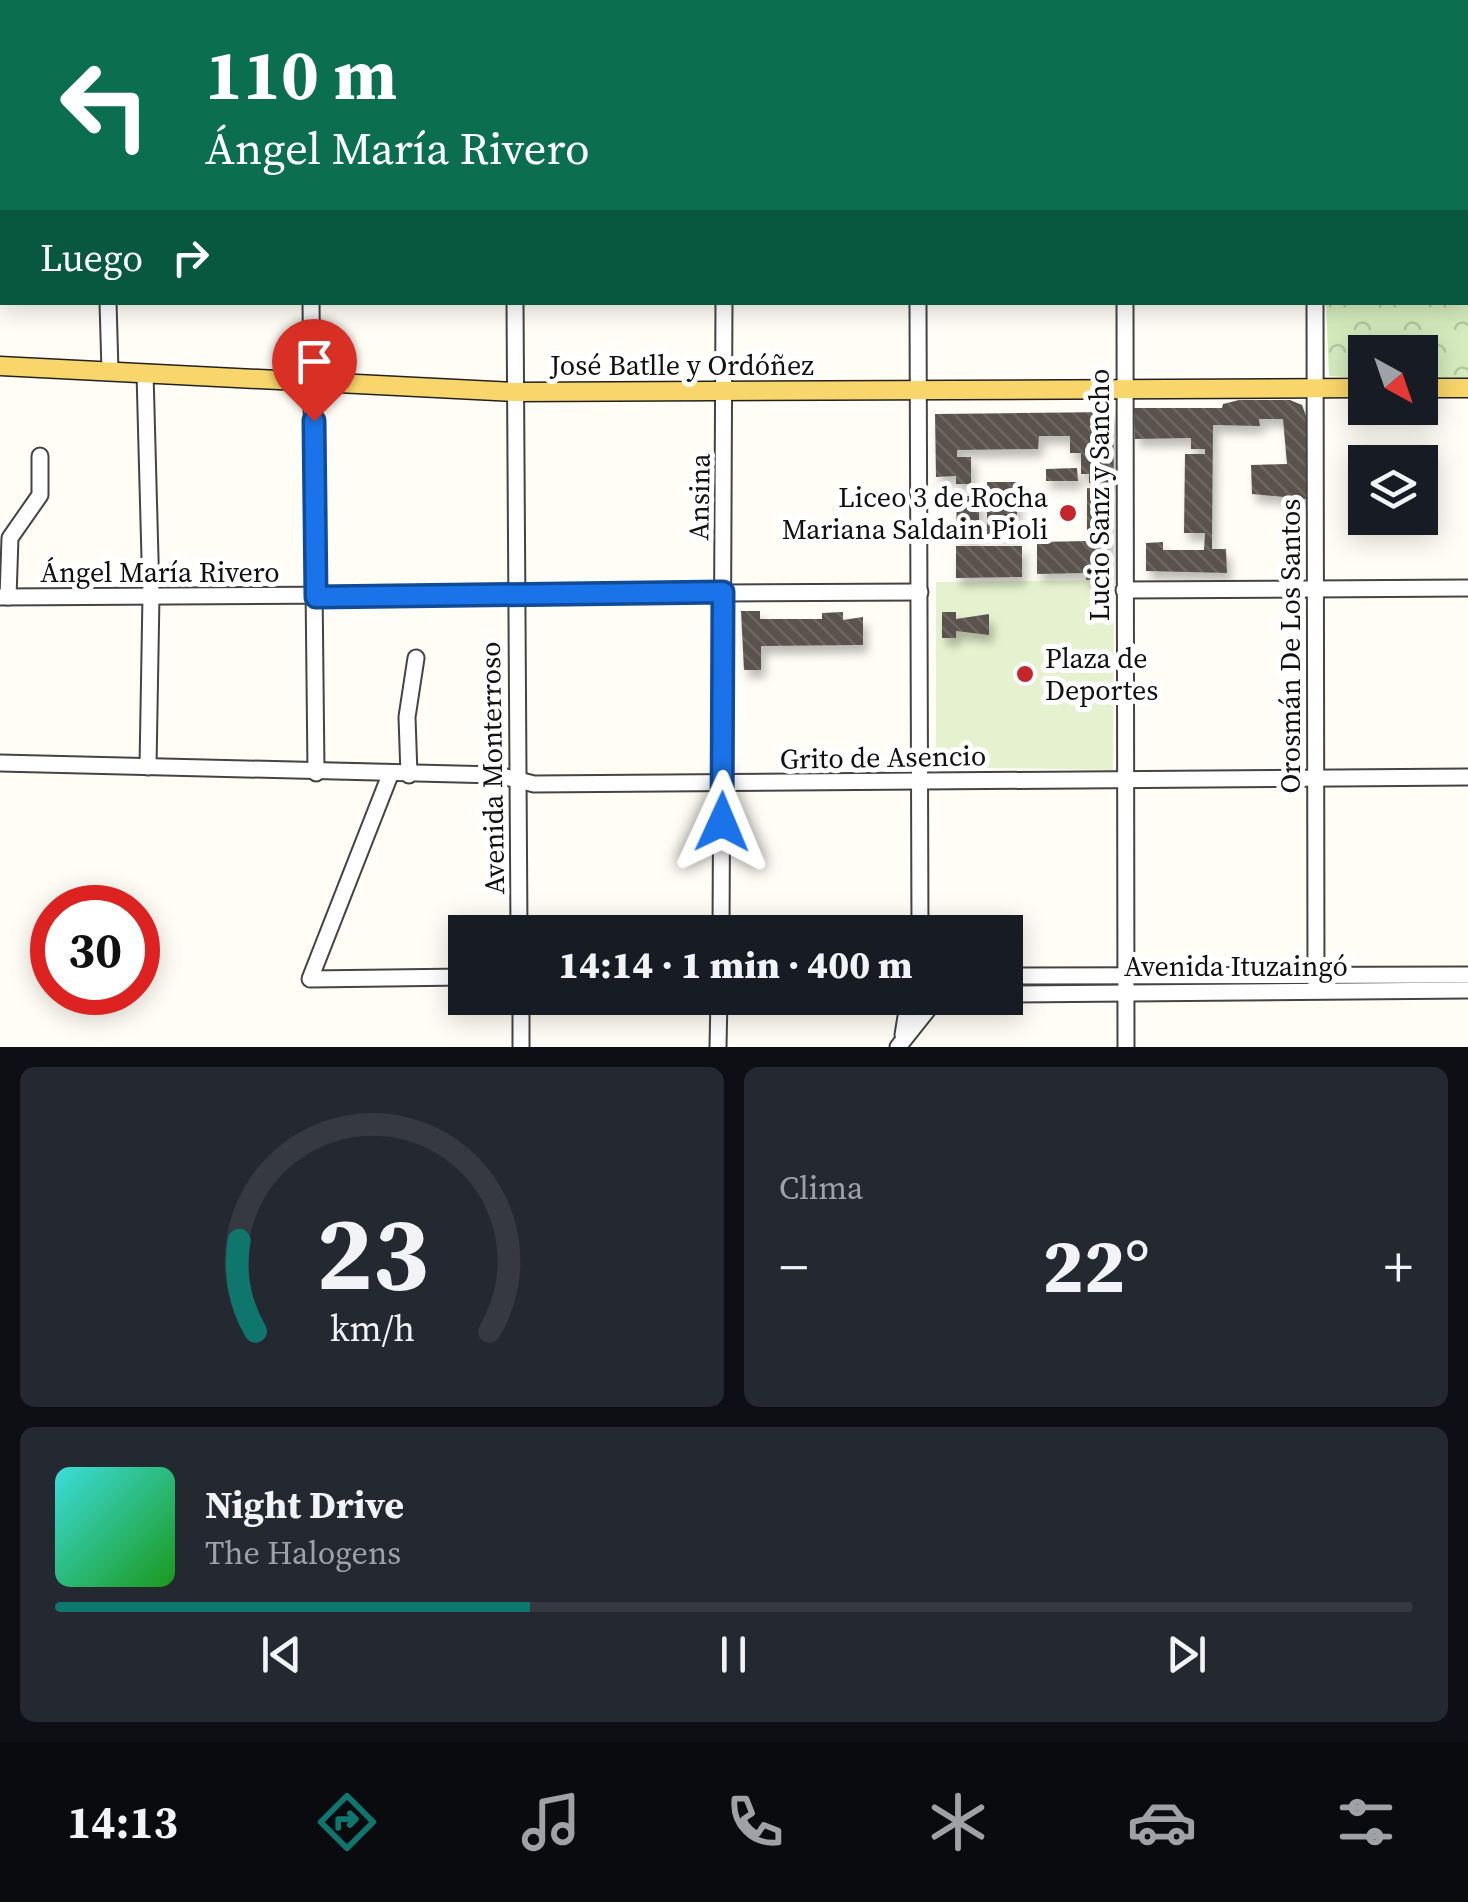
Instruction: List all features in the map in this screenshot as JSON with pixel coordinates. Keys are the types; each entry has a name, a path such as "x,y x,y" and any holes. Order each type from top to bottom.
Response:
{"main road":[{"name":"José Batlle y Ordóñez","path":"0,366 313,386 516,392 1348,388"},
{"path":"1438,388 1468,388"}],"street":[{"path":"108,305 110,371"},
{"path":"312,305 316,773"},
{"name":"Avenida Monterroso","path":"516,305 519,915"},
{"name":"Ansina","path":"721,915 724,305"},
{"path":"918,305 920,915"},
{"name":"Lucio Sanz y Sancho","path":"1124,305 1122,780 1126,1047"},
{"name":"Orosmán De Los Santos","path":"1314,305 1316,983"},
{"path":"145,373 151,595 148,767"},
{"path":"4,597 10,538 40,495 40,456"},
{"path":"1124,590 1468,588"},
{"name":"Ángel María Rivero","path":"4,597 920,592"},
{"path":"408,775 407,717 416,658"},
{"name":"Grito de Asencio","path":"0,763 498,775 534,784 1468,777"},
{"path":"390,775 310,978 448,977"},
{"name":"Avenida Ituzaingó","path":"1023,977 1125,984 1316,983 1468,975"},
{"name":"Avenida Ituzaingó","path":"1316,983 1468,990"},
{"name":"Avenida Ituzaingó","path":"1023,992 1125,984"},
{"path":"521,1015 522,1047"},
{"path":"718,1047 719,1015"},
{"path":"900,1043 906,1015"},
{"path":"900,1043 923,1015"}],"green space":[{"path":"1326,305 1468,305 1468,378 1438,378 1438,335 1348,335 1348,377 1329,376"},
{"name":"Plaza de Deportes","path":"1114,580 1113,770 936,767 936,582"}],"building":[{"path":"1239,400 1290,400 1302,405 1306,416 1306,499 1252,494 1251,465 1287,464 1283,419 1259,419 1260,426 1213,425 1212,549 1226,549 1227,573 1146,571 1146,543 1163,542 1163,550 1204,550 1205,533 1184,533 1185,454 1205,454 1205,449 1191,449 1191,438 1135,439 1134,408 1222,408 1223,404"},
{"path":"1113,412 1114,482 1089,483 1089,474 1081,474 1081,453 1070,453 1070,436 1039,436 1038,449 957,450 957,457 971,457 971,484 956,484 956,476 936,477 935,414"},
{"path":"1077,468 1078,481 1046,481 1046,469"},
{"path":"987,482 1017,482 1017,534 987,534"},
{"path":"1087,488 1109,488 1109,580 1086,580 1086,573 1037,574 1037,542 1087,541"},
{"path":"957,496 979,496 979,537 956,537"},
{"path":"956,546 1022,546 1022,577 956,578"},
{"path":"741,611 760,611 760,619 822,619 822,613 843,612 843,620 863,617 863,645 761,646 761,670 744,670"},
{"path":"942,612 956,612 956,619 989,614 989,635 956,631 956,638 942,638"}],"place":[{"name":"Liceo 3 de Rocha Mariana Saldain Pioli","path":"1068,513"},
{"name":"Plaza de Deportes","path":"1025,674"}],"route":[{"path":"314,421 316,597 723,592 722,822"}]}
